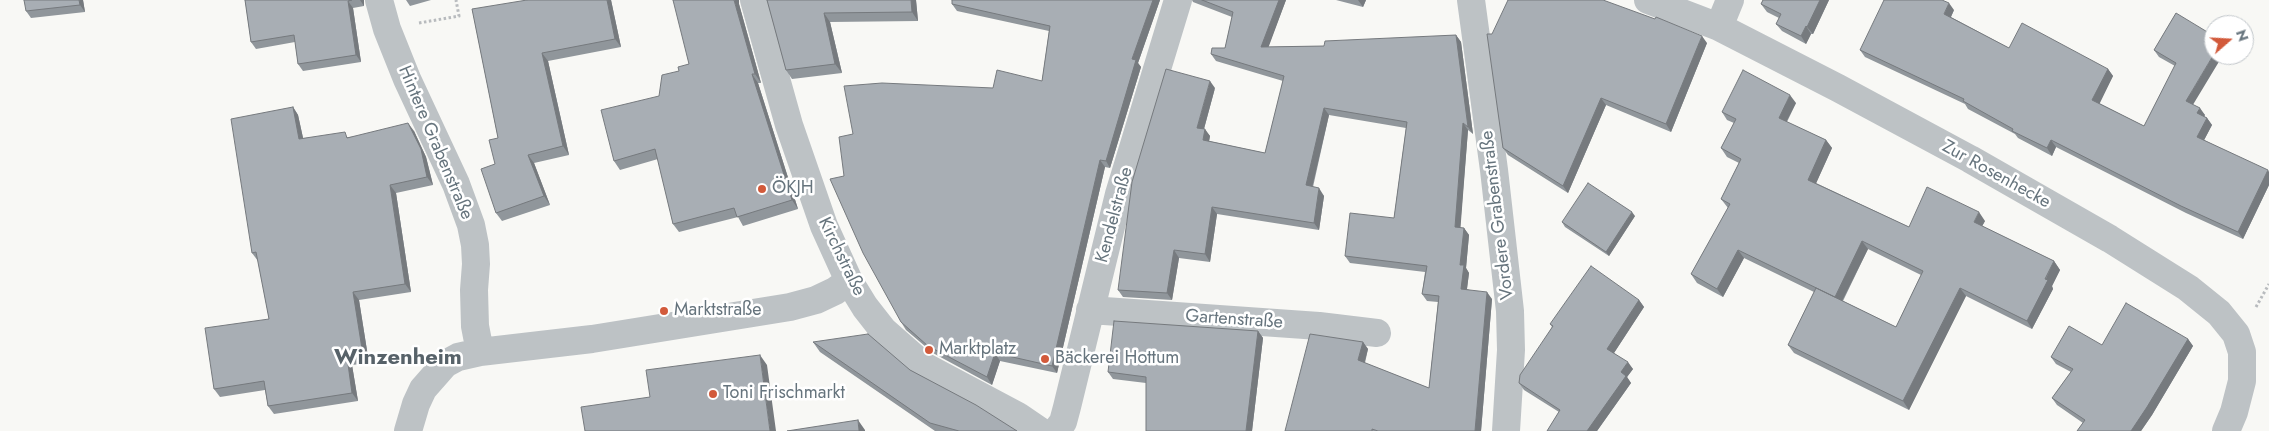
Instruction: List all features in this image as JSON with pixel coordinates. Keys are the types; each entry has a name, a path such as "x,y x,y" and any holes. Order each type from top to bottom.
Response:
{"street":[{"name":"Hintere Grabenstraße","path":"379,0 387,29 407,79 456,184 471,225 475,245 474,299 480,352"},
{"name":"Kirchstraße","path":"754,0 789,125 824,226 850,282 865,307 883,330 924,366 1018,416 1040,431"},
{"name":"Kendelstraße","path":"1056,431 1063,422 1068,407 1119,194 1178,0"},
{"name":"Vordere Grabenstraße","path":"1471,0 1494,170 1510,311 1511,350 1506,431"},
{"name":"Zur Rosenhecke","path":"1648,0 1719,27 1838,88 1970,159 2110,239 2188,288 2213,308 2236,334 2242,352 2242,381 2234,412 2226,431"},
{"path":"1719,27 1730,0"},
{"path":"408,431 416,404 423,389 445,364 458,357 480,352 592,339 790,307 816,300 850,282"},
{"name":"Gartenstraße","path":"1090,310 1319,326 1377,333"}],"path":[{"path":"387,29 459,16 456,0"}],"building":[{"path":"24,0 79,0 80,5 26,11"},
{"path":"245,0 352,0 348,1 356,55 298,64 294,35 251,42"},
{"path":"527,0 607,0 615,39 542,53 563,146 528,155 544,196 496,213 481,169 495,164 489,140 498,138 472,9"},
{"path":"673,0 734,0 755,74 752,74 792,200 737,217 734,208 673,224 655,149 614,161 601,110 659,96 662,75 679,71 678,67 689,64"},
{"path":"767,0 911,0 912,12 824,13 835,64 786,70"},
{"path":"952,0 1153,0 1132,59 1136,60 1106,161 1100,160 1052,366 995,353 987,377 928,346 901,322 863,253 830,179 844,176 839,137 853,134 844,86 882,83 993,88 997,70 1042,81 1050,26 952,4"},
{"path":"1202,0 1279,0 1261,47 1324,46 1325,41 1456,35 1468,127 1463,123 1455,227 1464,228 1460,265 1464,265 1461,289 1487,292 1475,431 1378,431 1372,429 1372,431 1285,431 1310,334 1363,342 1358,360 1429,388 1439,296 1422,294 1427,266 1345,256 1350,213 1394,218 1407,122 1324,108 1306,185 1319,188 1314,223 1212,207 1205,254 1174,250 1167,293 1118,290 1132,182 1166,69 1210,81 1197,128 1205,129 1203,140 1265,153 1284,76 1211,54 1212,48 1225,48 1233,12"},
{"path":"1508,0 1603,0 1655,19 1656,17 1702,36 1666,124 1601,98 1563,186 1503,148 1487,34 1492,34"},
{"path":"1763,0 1820,0 1801,36 1776,24 1781,14 1761,4"},
{"path":"1884,0 1942,0 1949,3 1944,14 2009,48 2022,23 2108,69 2092,100 2144,126 2176,63 2154,50 2176,13 2204,30 2204,65 2207,65 2186,101 2200,108 2197,113 2207,118 2197,137 2268,170 2238,232 2181,206 2051,140 2047,148 2012,131 2013,129 1963,101 1964,99 1860,50"},
{"path":"1743,70 1790,95 1779,118 1826,140 1808,180 1909,227 1927,187 1979,212 1974,222 2054,261 2045,279 2048,280 2027,321 1960,288 1903,401 1788,345 1816,288 1896,327 1923,271 1862,241 1835,297 1738,250 1717,289 1691,274 1730,204 1721,199 1741,159 1721,148 1736,119 1722,112"},
{"path":"293,107 299,139 345,132 347,138 408,123 421,149 427,177 390,185 405,284 353,292 363,355 347,357 352,393 268,406 264,381 214,389 205,328 269,319 256,252 252,253 231,119"},
{"path":"1588,183 1632,212 1606,252 1562,222"},
{"path":"1591,266 1639,300 1607,349 1628,362 1621,372 1626,376 1587,431 1547,431 1560,410 1519,383 1520,375 1553,326 1550,324"},
{"path":"2126,303 2188,339 2131,431 2077,431 2085,420 2052,398 2073,369 2051,357 2069,326 2102,345"},
{"path":"1114,321 1258,331 1246,431 1146,431 1146,377 1108,372"},
{"path":"868,334 910,370 976,405 1017,431 959,431 930,423 813,342"},
{"name":"Toni Frischmarkt","path":"760,355 770,431 585,431 581,407 650,397 646,370"},
{"path":"858,420 859,431 787,431"}],"place":[{"name":"ÖKJH","path":"762,189"},
{"name":"Marktstraße","path":"664,311"},
{"name":"Marktplatz","path":"929,350"},
{"name":"Bäckerei Hottum","path":"1045,359"},
{"name":"Toni Frischmarkt","path":"713,394"}],"district":[{"name":"Winzenheim","path":"398,359"}]}
